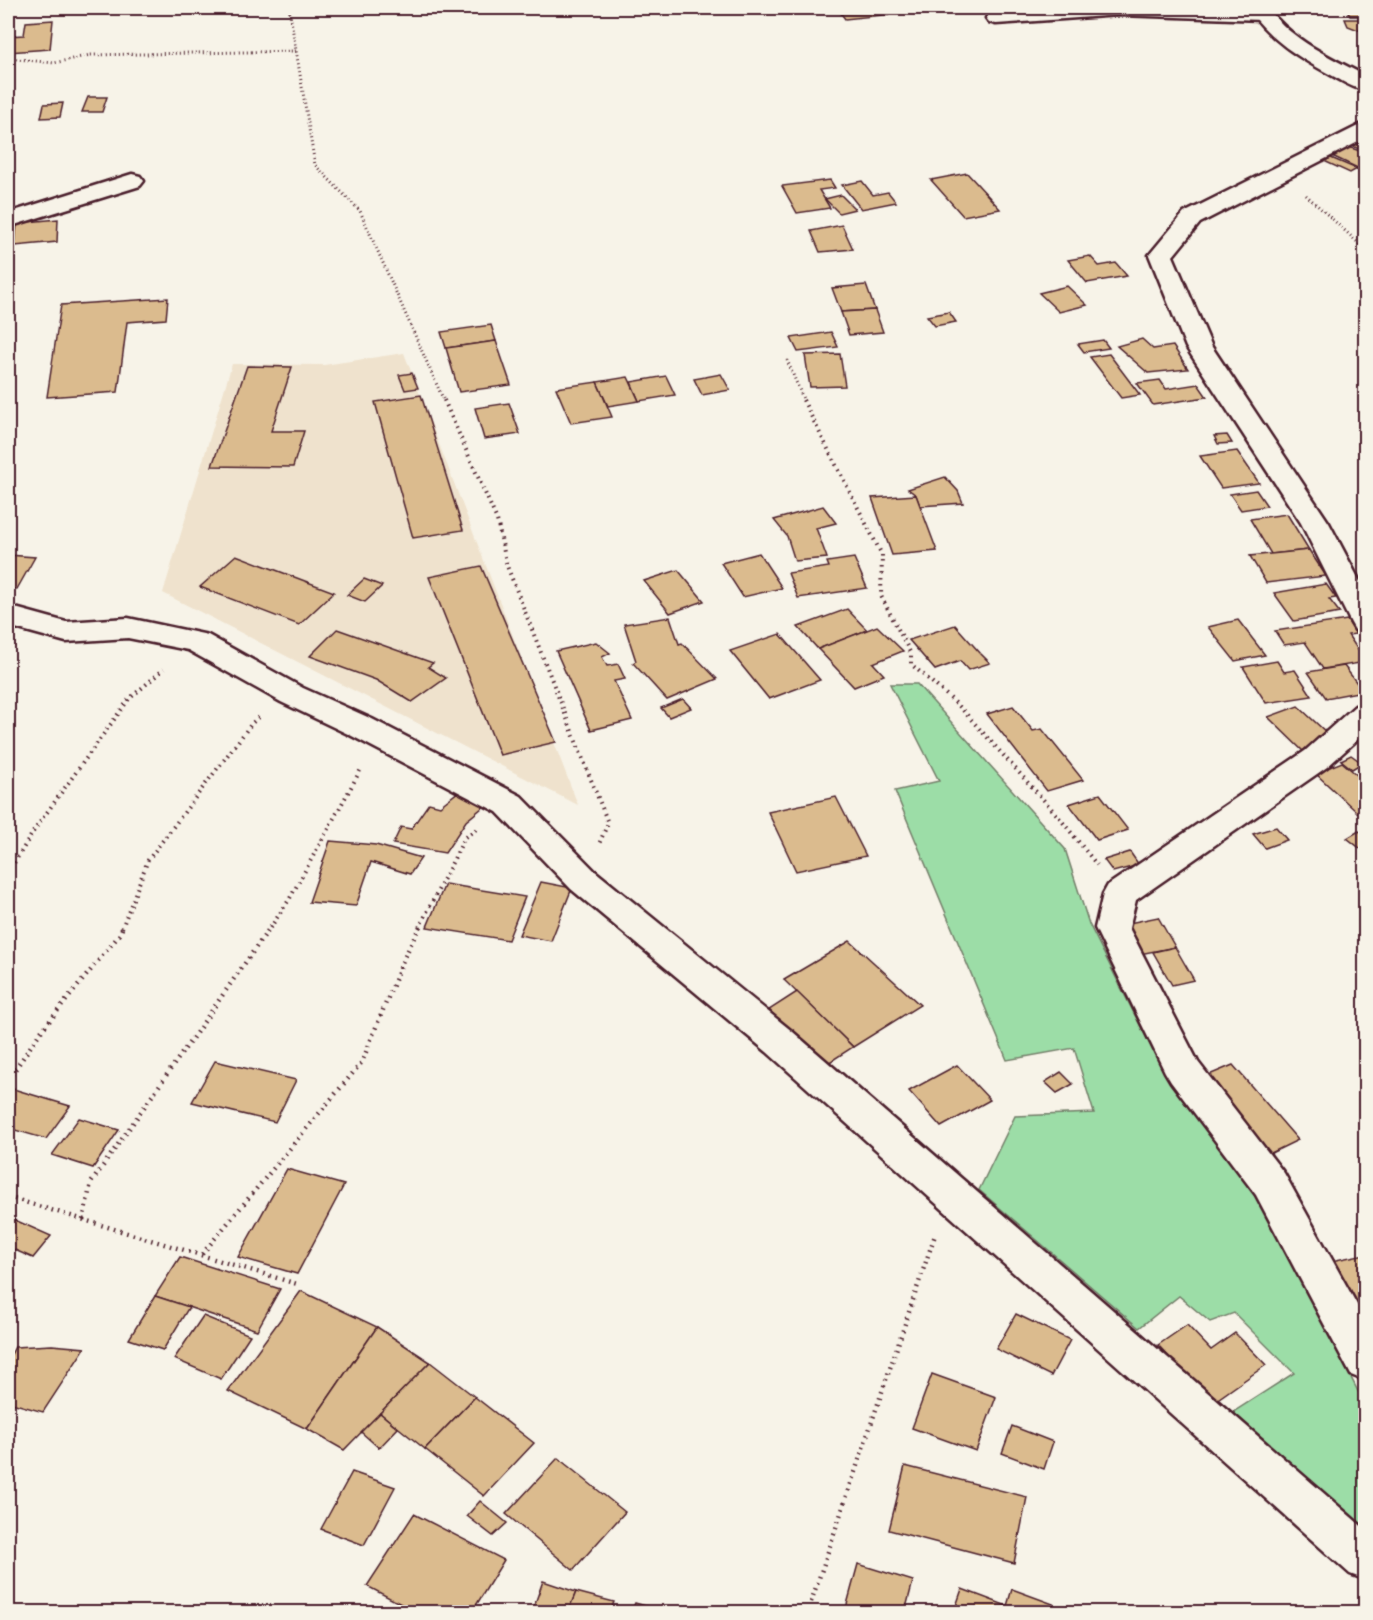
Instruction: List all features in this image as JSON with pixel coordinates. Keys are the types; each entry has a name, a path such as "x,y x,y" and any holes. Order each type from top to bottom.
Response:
{"street":[{"path":"996,18 1119,9 1260,11 1269,27 1365,85"},
{"path":"1365,129 1192,218 1161,255 1199,347 1315,523 1365,623"},
{"path":"8,220 132,181"},
{"path":"8,616 66,632 128,628 197,642 292,695 361,727 509,804 583,879 780,1042 1365,1559"},
{"path":"1365,714 1316,759 1120,894 1112,928 1184,1072 1270,1184 1365,1362"}],"path":[{"path":"289,8 315,165 360,211 497,520 507,566 608,823 583,879"},
{"path":"8,58 54,63 90,55 296,51"},
{"path":"1282,172 1365,250"},
{"path":"787,360 804,401 882,555 881,596 911,654 911,664 967,714 1058,816 1120,894"},
{"path":"8,873 35,829 129,699 197,642"},
{"path":"8,1080 39,1034 120,934 147,860 252,723 292,695"},
{"path":"83,1220 91,1183 289,900 362,770 353,765"},
{"path":"202,1254 362,1062 404,958 465,837 509,804"},
{"path":"811,1602 950,1191"},
{"path":"8,1197 297,1284"}],"shaded area":[{"path":"404,353 578,805 163,593 232,364 324,365"}],"green space":[{"path":"890,684 917,684 1065,849 1089,924 1155,1055 1255,1190 1365,1405 1365,1534 1233,1412 1294,1373 1234,1313 1210,1322 1179,1296 1139,1328 979,1190 1015,1116 1094,1113 1074,1048 1007,1060 895,791 939,781"}],"building":[{"path":"837,8 888,8 893,14 845,19"},
{"path":"1346,8 1365,8 1366,16 1350,16"},
{"path":"1345,19 1366,19 1366,33 1348,26"},
{"path":"53,20 50,49 8,52 8,36 24,35 26,22"},
{"path":"88,97 107,97 102,112 82,112"},
{"path":"63,103 60,117 41,118 44,104"},
{"path":"1362,137 1366,138 1366,151 1351,146"},
{"path":"1348,147 1366,153 1366,172 1330,155"},
{"path":"1331,158 1357,169 1350,173 1324,161"},
{"path":"967,173 1000,209 963,216 931,180"},
{"path":"830,180 835,188 819,190 830,208 797,213 782,186"},
{"path":"862,181 873,195 888,192 896,202 861,209 842,185"},
{"path":"841,195 855,209 839,213 825,199"},
{"path":"58,219 57,242 15,246 17,223"},
{"path":"842,225 853,249 820,252 811,231"},
{"path":"1090,256 1099,266 1116,263 1127,276 1087,283 1068,260"},
{"path":"866,285 875,310 841,312 832,288"},
{"path":"1067,286 1087,305 1059,312 1039,293"},
{"path":"168,298 166,319 127,322 118,392 47,397 61,305"},
{"path":"875,310 883,332 849,335 841,312"},
{"path":"949,312 956,322 935,326 927,316"},
{"path":"491,325 496,341 446,348 441,332"},
{"path":"831,332 838,347 798,352 791,338"},
{"path":"1142,339 1153,349 1173,346 1188,369 1148,373 1117,346"},
{"path":"1103,340 1109,348 1084,352 1078,344"},
{"path":"496,341 511,385 459,392 446,348"},
{"path":"840,354 845,386 810,387 805,355"},
{"path":"1109,354 1140,395 1121,398 1090,357"},
{"path":"247,366 292,367 271,431 304,431 293,467 212,466"},
{"path":"412,373 418,388 405,390 399,375"},
{"path":"721,374 730,390 702,395 694,379"},
{"path":"666,376 675,395 639,401 631,382"},
{"path":"628,377 639,401 608,406 597,382"},
{"path":"1160,380 1166,389 1198,384 1207,397 1153,405 1137,383"},
{"path":"597,382 612,417 571,423 556,388"},
{"path":"421,395 463,530 413,538 375,402"},
{"path":"509,403 520,434 484,439 475,408"},
{"path":"1227,435 1232,443 1218,444 1214,436"},
{"path":"1237,451 1259,483 1221,488 1200,456"},
{"path":"945,477 958,491 963,503 920,506 916,495 908,489"},
{"path":"1256,490 1267,506 1241,510 1230,494"},
{"path":"916,495 937,551 892,555 872,498"},
{"path":"823,506 836,523 816,528 827,558 795,561 787,536 774,520"},
{"path":"1287,514 1309,550 1271,554 1250,519"},
{"path":"1309,550 1326,576 1266,583 1250,556"},
{"path":"759,553 782,588 743,597 721,563"},
{"path":"8,555 35,557 17,589 8,588"},
{"path":"236,555 334,592 299,625 200,587"},
{"path":"854,558 867,588 798,598 788,573 829,567 827,562"},
{"path":"481,566 556,742 500,755 429,577"},
{"path":"678,570 704,601 670,613 644,581"},
{"path":"364,579 382,586 365,602 347,595"},
{"path":"1326,584 1336,598 1329,599 1340,613 1294,621 1274,593"},
{"path":"847,609 867,630 818,649 798,627"},
{"path":"670,617 679,644 682,643 717,679 667,700 633,663 636,661 624,624"},
{"path":"1238,620 1265,655 1235,661 1208,627"},
{"path":"1347,620 1356,634 1348,635 1366,662 1323,669 1305,642 1284,645 1275,631"},
{"path":"955,625 990,663 968,670 960,661 935,670 909,640"},
{"path":"877,626 903,651 873,663 884,675 854,687 818,649"},
{"path":"337,629 433,663 428,667 446,678 412,702 376,680 310,656"},
{"path":"780,634 820,680 769,699 730,651"},
{"path":"596,642 610,653 602,657 607,666 618,664 625,679 614,681 632,720 591,730 556,651"},
{"path":"1277,661 1284,672 1295,670 1312,696 1266,703 1243,667"},
{"path":"1344,666 1363,691 1326,698 1308,672"},
{"path":"683,699 691,708 669,717 661,708"},
{"path":"1013,706 1033,731 1042,729 1083,780 1047,791 987,714"},
{"path":"1298,706 1329,735 1304,752 1268,717"},
{"path":"1351,755 1362,763 1352,769 1341,760"},
{"path":"1342,762 1366,783 1366,810 1358,813 1315,773"},
{"path":"463,788 488,803 466,821 445,853 393,844 401,827 411,829 429,803 440,806"},
{"path":"1100,794 1128,830 1097,840 1069,804"},
{"path":"836,797 866,856 796,871 768,812"},
{"path":"1276,827 1287,840 1265,848 1253,834"},
{"path":"1359,831 1366,836 1366,846 1361,849 1347,838"},
{"path":"330,841 376,845 421,858 410,874 371,862 356,906 309,902"},
{"path":"1130,852 1139,865 1113,872 1104,860"},
{"path":"541,882 572,888 551,941 519,935"},
{"path":"445,884 525,897 508,940 427,927"},
{"path":"1158,917 1175,947 1140,954 1124,924"},
{"path":"850,941 920,1005 853,1047 784,980"},
{"path":"1175,947 1194,980 1172,985 1153,952"},
{"path":"797,992 853,1047 825,1065 769,1010"},
{"path":"215,1061 296,1080 275,1122 192,1102"},
{"path":"957,1065 990,1100 941,1127 909,1091"},
{"path":"1233,1065 1298,1140 1269,1154 1204,1077"},
{"path":"1061,1072 1073,1084 1057,1093 1045,1082"},
{"path":"10,1088 70,1106 46,1139 8,1128"},
{"path":"79,1118 119,1130 93,1168 52,1155"},
{"path":"287,1169 344,1185 297,1274 238,1257"},
{"path":"8,1217 51,1236 33,1258 8,1247"},
{"path":"1365,1254 1366,1256 1366,1338 1326,1262"},
{"path":"180,1257 280,1289 257,1330 155,1296"},
{"path":"301,1291 377,1327 307,1429 228,1391"},
{"path":"155,1296 189,1307 163,1350 129,1339"},
{"path":"1016,1314 1070,1340 1051,1376 996,1349"},
{"path":"203,1316 250,1335 221,1379 174,1359"},
{"path":"1187,1325 1211,1350 1235,1333 1266,1365 1212,1403 1158,1345"},
{"path":"377,1327 430,1362 344,1450 307,1429"},
{"path":"52,1345 85,1348 43,1412 8,1402 8,1360 15,1347"},
{"path":"430,1362 475,1397 425,1449 380,1413"},
{"path":"932,1374 996,1397 976,1451 912,1428"},
{"path":"475,1397 534,1443 484,1496 425,1449"},
{"path":"380,1413 398,1428 379,1448 361,1432"},
{"path":"1012,1426 1053,1442 1044,1469 1002,1453"},
{"path":"558,1458 625,1512 573,1570 506,1514"},
{"path":"905,1466 1027,1497 1014,1563 889,1530"},
{"path":"352,1472 395,1487 364,1545 321,1529"},
{"path":"480,1501 507,1523 493,1536 467,1516"},
{"path":"414,1514 504,1560 472,1612 416,1612 367,1586"},
{"path":"858,1564 913,1581 905,1612 845,1612"},
{"path":"543,1581 576,1592 568,1612 532,1612"},
{"path":"962,1589 1007,1606 1012,1589 1053,1604 1051,1612 954,1612"},
{"path":"576,1592 614,1602 610,1612 568,1612"},
{"path":"635,1603 667,1612 631,1612"}]}
